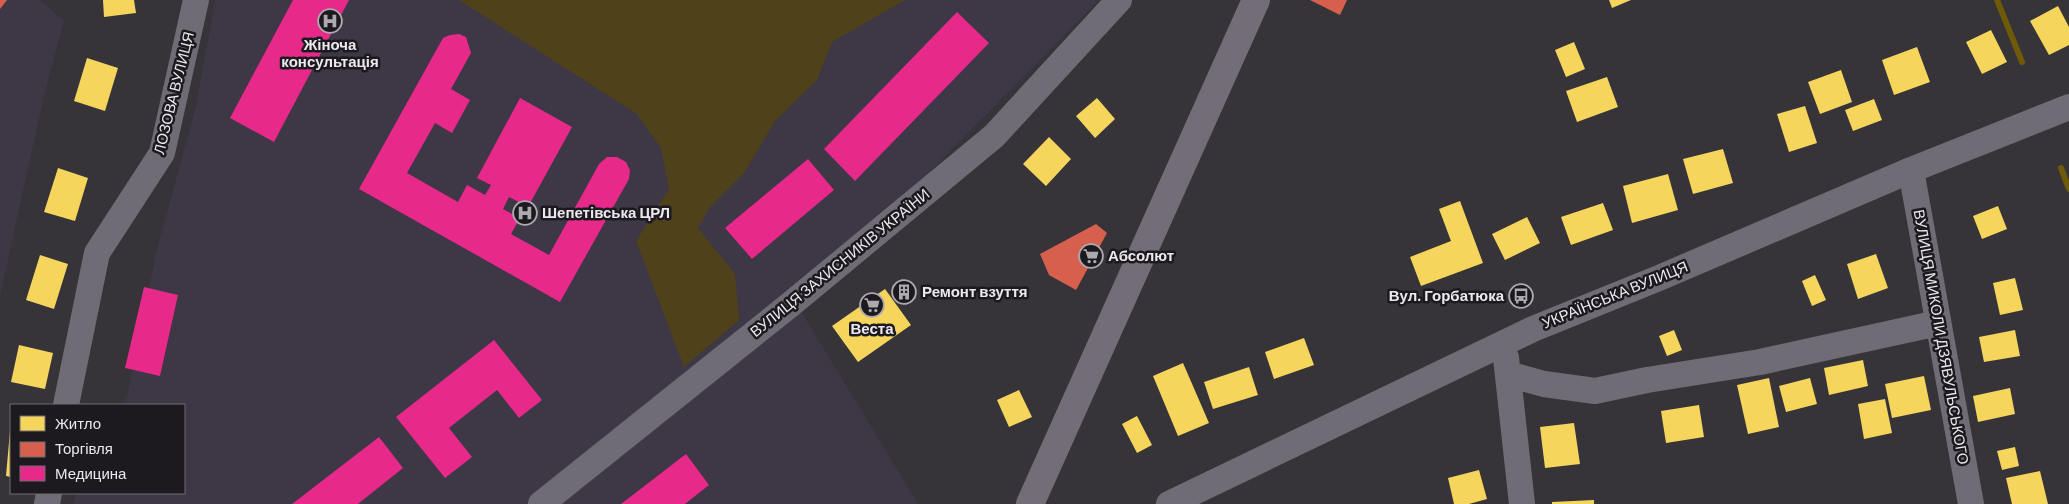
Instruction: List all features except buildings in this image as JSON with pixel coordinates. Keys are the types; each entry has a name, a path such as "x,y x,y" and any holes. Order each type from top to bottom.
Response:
{"main road":[{"path":"1030,504 1256,0"}],"street":[{"name":"ЛОЗОВА ВУЛИЦЯ","path":"66,404 97,253 162,153 196,0"},
{"name":"ВУЛИЦЯ ЗАХИСНИКІВ УКРАЇНИ","path":"541,504 791,304 994,136 1119,0"},
{"name":"УКРАЇНСЬКА ВУЛИЦЯ","path":"1169,504 1503,342 1911,170 2069,107"},
{"name":"ВУЛИЦЯ МИКОЛИ ДЗЯВУЛЬСЬКОГО","path":"1911,170 1971,504"},
{"path":"1508,374 1544,384 1595,391 1648,380 1760,362 1938,323"},
{"path":"1503,342 1522,504"}],"shaded area":[{"path":"0,0 40,0 64,21 45,92 0,296"},
{"name":"Шепетівська ЦРЛ","path":"215,0 1099,0 929,173 790,293 918,504 73,504 76,494 185,494 185,404 122,404 127,396 156,253 196,106"},
{"path":"459,0 905,0 832,42 817,80 775,121 745,172 710,207 698,228 735,274 739,320 684,367 636,241 669,189 661,148 637,114"}],"waterway":[{"path":"1997,0 2022,62"},
{"path":"2061,168 2069,189"}],"place":[{"name":"Жіноча консультація","path":"330,21"},
{"name":"Шепетівська ЦРЛ","path":"525,213"},
{"name":"Абсолют","path":"1091,256"},
{"name":"Ремонт взуття","path":"904,292"},
{"name":"Вул. Горбатюка","path":"1521,296"},
{"name":"Веста","path":"872,305"}]}
